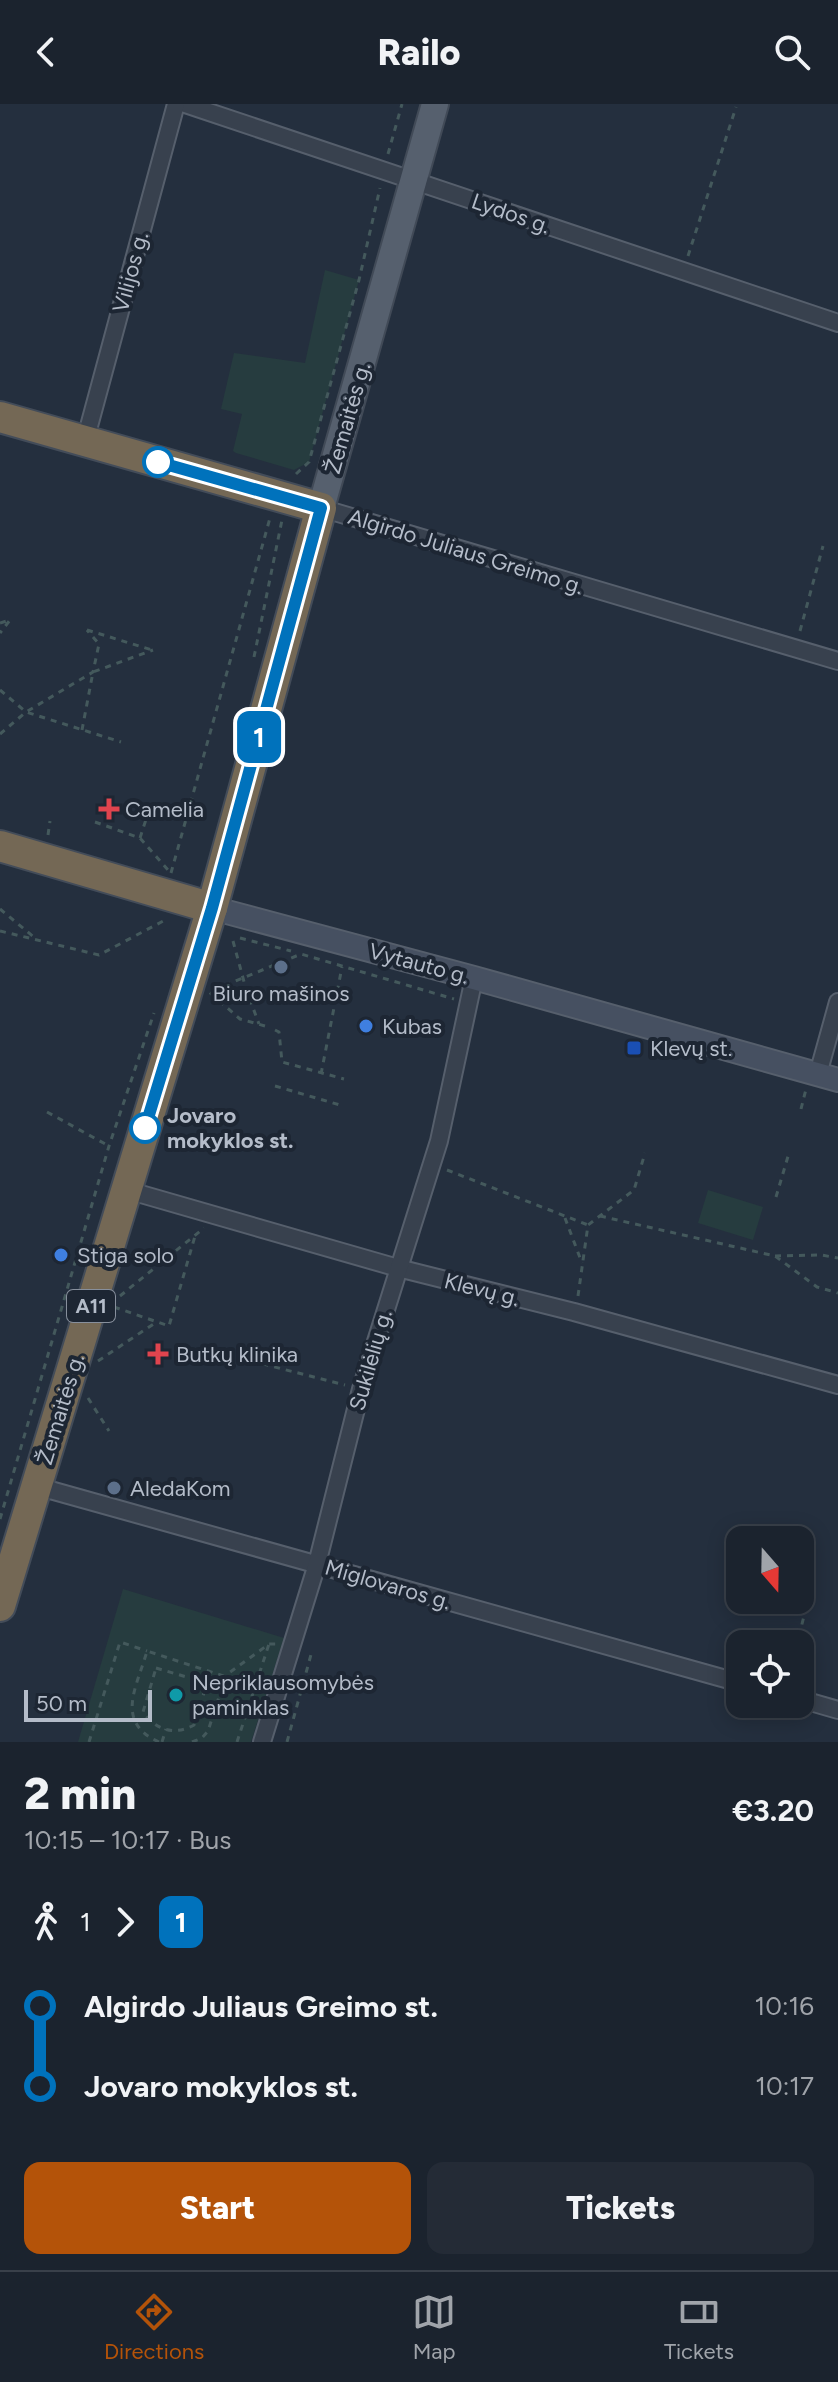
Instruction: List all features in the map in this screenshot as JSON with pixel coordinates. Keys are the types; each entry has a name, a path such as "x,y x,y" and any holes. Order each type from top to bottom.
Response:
{"highway":[{"name":"Algirdo Juliaus Greimo g.","path":"0,417 321,508"},
{"name":"Žemaitės g.","path":"0,1606 212,908 321,508"},
{"name":"Vytauto g.","path":"0,846 212,908"}],"main road":[{"name":"Žemaitės g.","path":"321,508 435,104"},
{"name":"Vytauto g.","path":"212,908 828,1077"}],"street":[{"name":"Vilijos g.","path":"85,441 176,104"},
{"name":"Lydos g.","path":"185,104 838,323"},
{"name":"Algirdo Juliaus Greimo g.","path":"321,508 838,661"},
{"name":"Sukilėlių g.","path":"262,1742 317,1564 361,1389 432,1164 474,978"},
{"path":"828,1077 838,1002"},
{"name":"Klevų g.","path":"127,1190 398,1268 574,1312 838,1385"},
{"name":"Miglovaros g.","path":"36,1486 726,1679"},
{"path":"814,1703 838,1710"}],"path":[{"path":"296,474 309,462 359,280 383,171 402,104"},
{"path":"683,271 736,107"},
{"path":"95,822 140,838 171,873 270,518"},
{"path":"252,669 282,520"},
{"path":"795,649 823,546"},
{"path":"0,623 10,620 0,633"},
{"path":"0,734 26,712 93,672 153,650 87,630 99,644 93,672 82,730"},
{"path":"0,690 26,712 121,742"},
{"path":"140,838 151,804"},
{"path":"47,839 50,821"},
{"path":"0,909 38,940"},
{"path":"0,931 99,955 167,919"},
{"path":"240,938 469,1003"},
{"path":"233,941 259,1024"},
{"path":"321,1074 346,944"},
{"path":"265,1026 240,1019 209,992 301,954"},
{"path":"0,1519 109,1146 157,1003"},
{"path":"275,1030 279,1032 282,1062 344,1079"},
{"path":"275,1086 340,1105"},
{"path":"47,1112 109,1146"},
{"path":"574,1312 580,1290 588,1225 634,1190 645,1153"},
{"path":"776,1197 789,1153"},
{"path":"432,1164 588,1225"},
{"path":"195,1236 169,1326 110,1305 219,1216"},
{"path":"600,1216 775,1256 821,1255 838,1258"},
{"path":"564,1217 583,1267"},
{"path":"775,1256 817,1287 838,1293"},
{"path":"92,1365 156,1322"},
{"path":"216,1352 361,1389"},
{"path":"84,1391 109,1431"},
{"path":"89,1742 120,1642 254,1686"},
{"path":"192,1742 208,1731 226,1675 269,1644 237,1742"},
{"path":"147,1651 130,1710 135,1725 146,1736 161,1742 166,1729"},
{"path":"287,1742 312,1651"},
{"path":"156,1668 207,1683 194,1725 179,1731 166,1729 155,1726 143,1712 156,1668"},
{"path":"142,1742 146,1736"}],"green space":[{"path":"325,270 359,280 309,462 294,470 236,453 233,451 242,414 221,409 234,353 305,363"},
{"path":"708,1190 763,1207 753,1240 698,1223"},
{"path":"123,1589 284,1638 251,1742 78,1742"}],"bus line":[{"name":"1","path":"145,1128 212,908 321,508 158,462"}],"place":[{"name":"Camelia","path":"109,809"},
{"name":"Biuro mašinos","path":"281,967"},
{"name":"Kubas","path":"366,1026"},
{"name":"Klevų st.","path":"634,1048"},
{"name":"Jovaro mokyklos st.","path":"145,1128"},
{"name":"Stiga solo","path":"61,1255"},
{"name":"Butkų klinika","path":"158,1354"},
{"name":"AledaKom","path":"114,1488"},
{"name":"Nepriklausomybės paminklas","path":"176,1695"}]}
